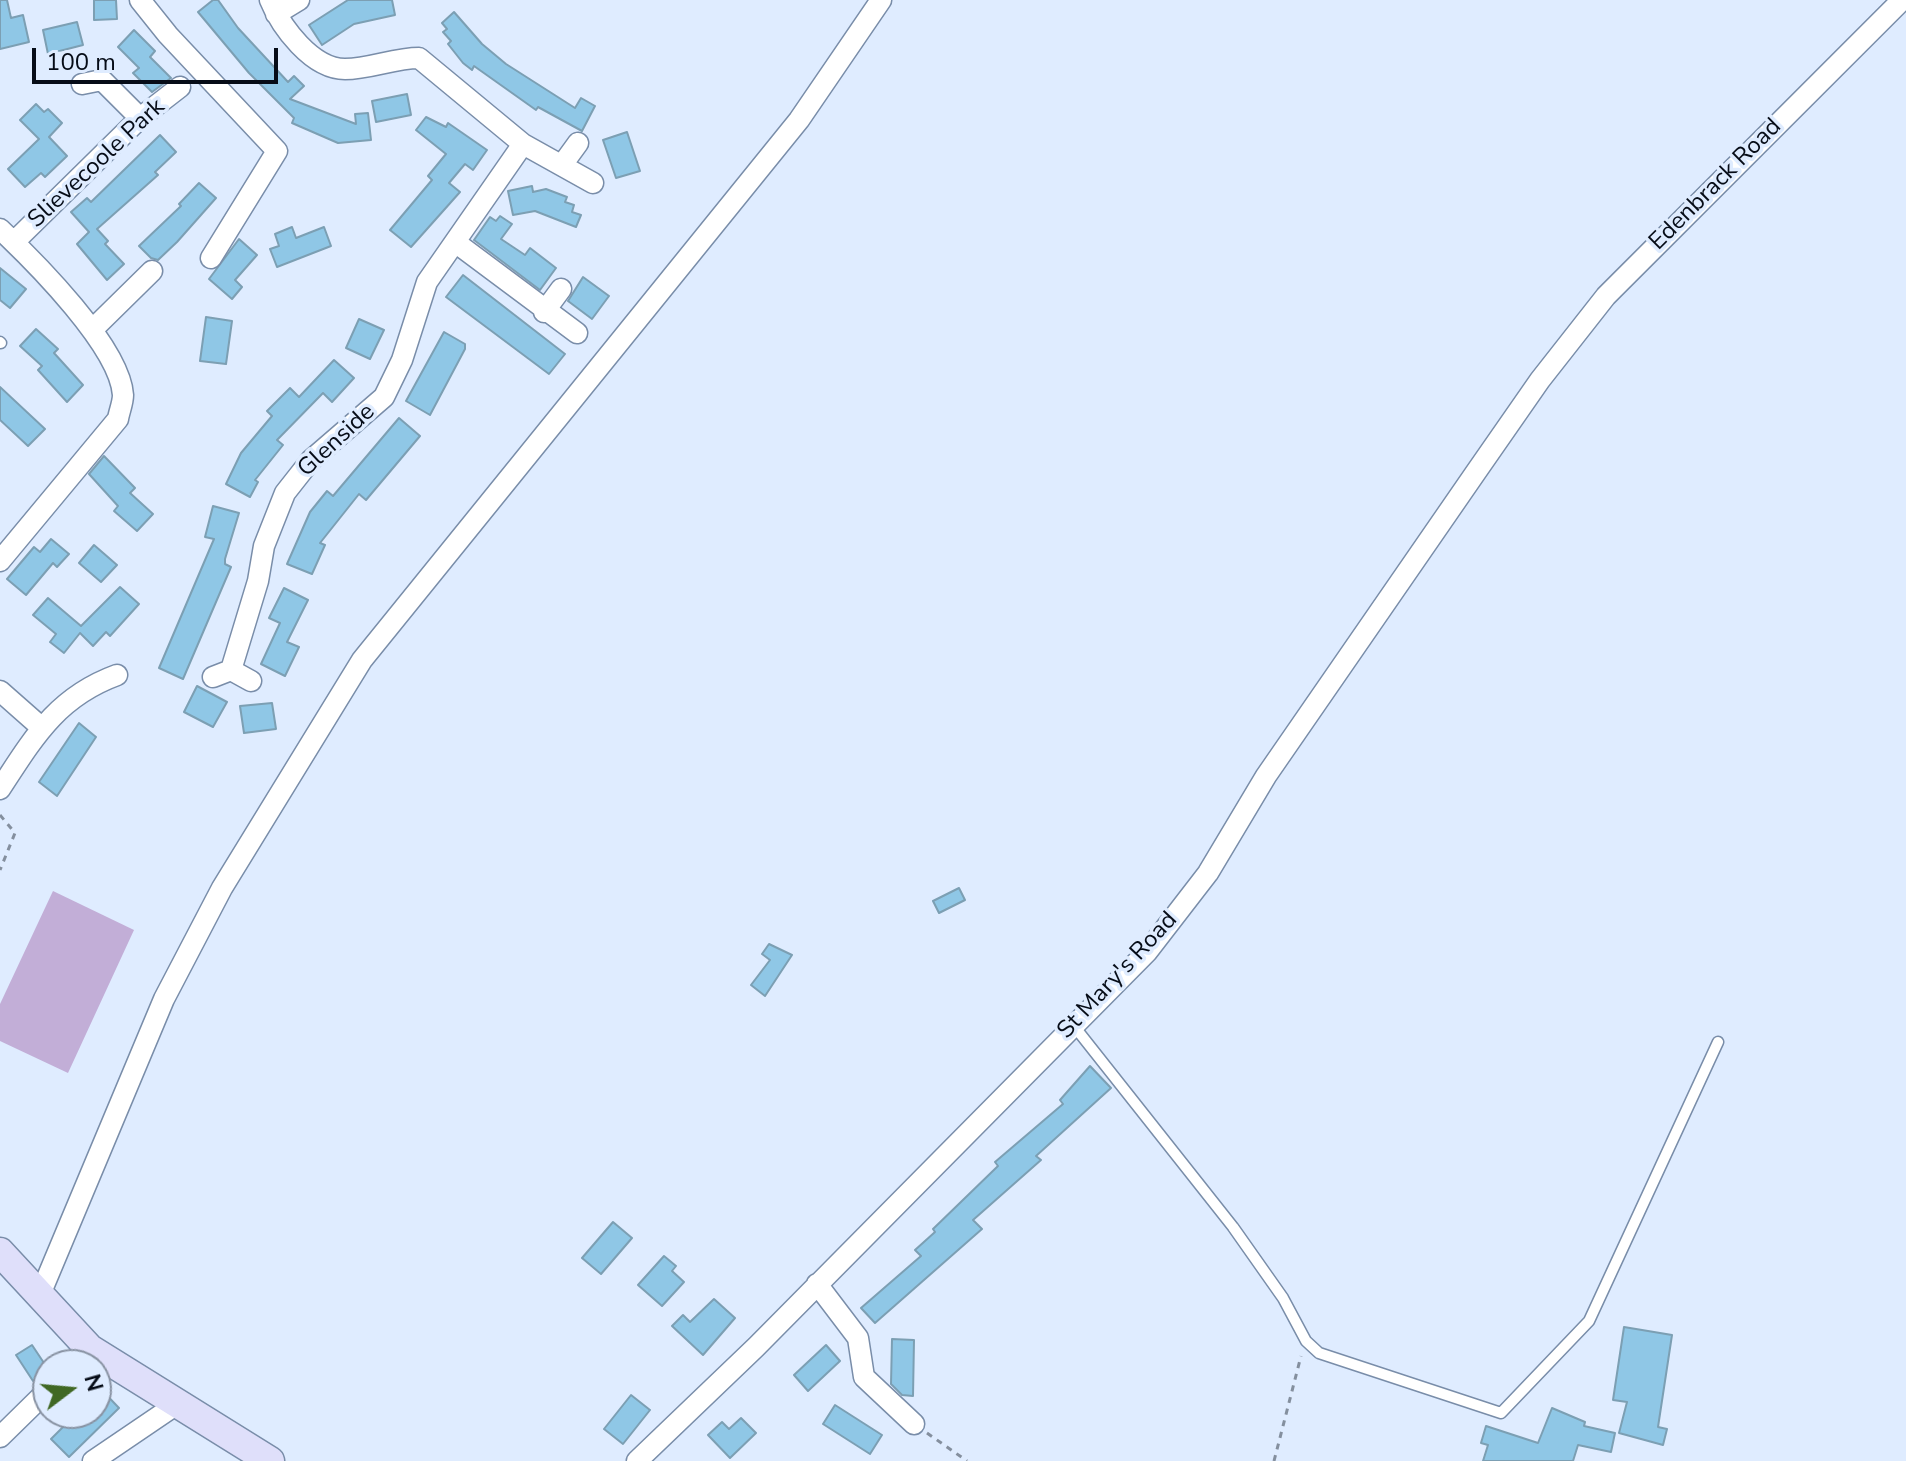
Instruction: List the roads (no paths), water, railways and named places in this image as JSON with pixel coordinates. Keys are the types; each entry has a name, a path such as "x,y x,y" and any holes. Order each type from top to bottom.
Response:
{"street":[{"path":"140,0 168,35 277,151 211,258"},
{"path":"299,0 273,7 292,36 323,63 343,69 412,58 426,61 523,144 593,183"},
{"path":"39,1297 164,999 222,888 362,660 770,156 881,0"},
{"name":"Edenbrack Road","path":"1540,380 1606,296 1902,0"},
{"path":"82,84 102,80 140,118"},
{"name":"Slievecoole Park","path":"7,235 140,118 180,87"},
{"path":"562,165 578,143"},
{"name":"Glenside","path":"251,681 222,673 258,581 264,546 285,493 311,460 384,397 402,360 427,282 523,144"},
{"path":"0,561 118,419 123,396 112,358 92,330 7,235"},
{"path":"455,242 544,312 577,333"},
{"path":"92,330 152,271"},
{"path":"544,312 561,289"},
{"name":"St Mary's Road","path":"637,1461 1147,952 1208,873 1266,776 1540,380"},
{"path":"0,789 42,728 84,687 117,675"},
{"path":"0,691 42,728"},
{"path":"2,1258 39,1297 76,1349"},
{"path":"817,1284 858,1338 864,1377 914,1424"},
{"path":"112,1372 177,1404 270,1461"},
{"path":"93,1461 177,1404"},
{"path":"0,1437 32,1406"}],"lane":[{"path":"1074,1026 1233,1227 1283,1298 1306,1341 1319,1353 1501,1413 1589,1321 1718,1042"}]}
